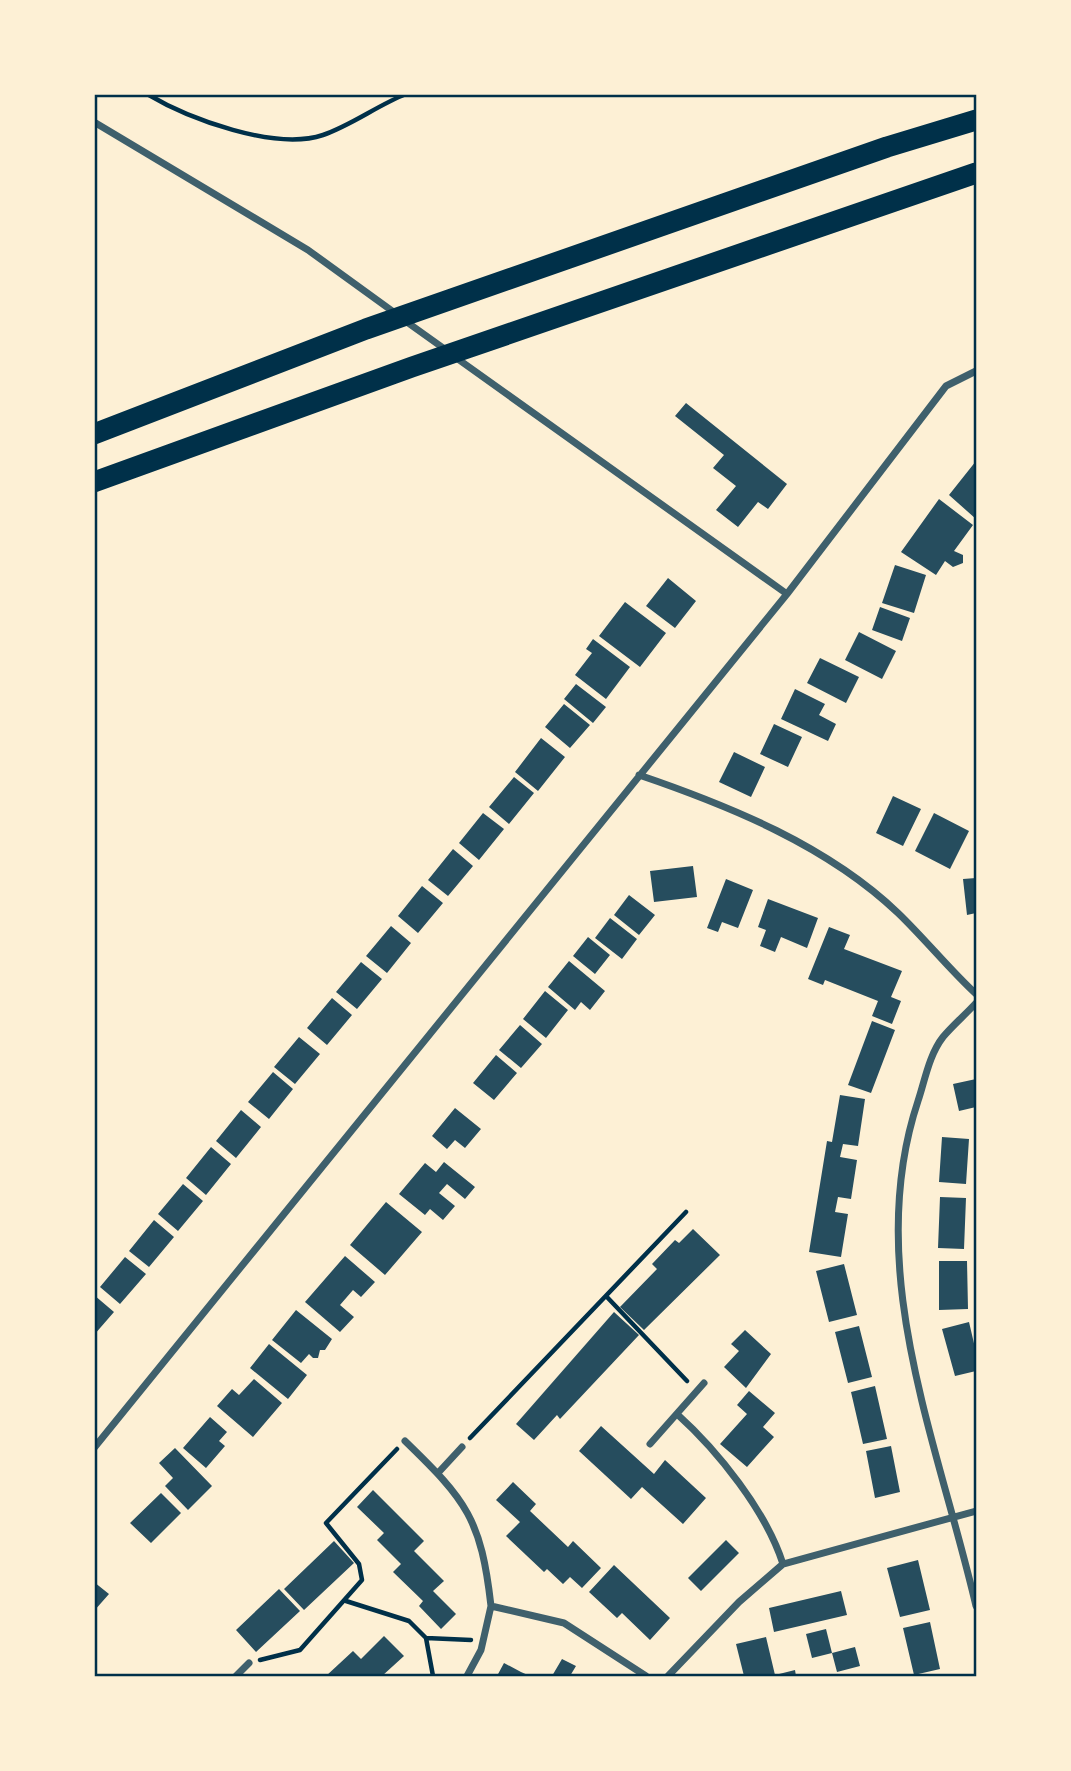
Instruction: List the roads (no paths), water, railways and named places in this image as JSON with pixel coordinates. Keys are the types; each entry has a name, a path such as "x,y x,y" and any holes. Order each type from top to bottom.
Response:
{"highway":[{"path":"94,433 366,329 887,147 976,120"},
{"path":"94,482 412,367 976,173"}],"street":[{"path":"94,122 308,250 787,594"},
{"path":"94,1448 787,594 946,386 976,371"},
{"path":"639,775 685,791 769,828 832,863 897,912 976,994"},
{"path":"976,1003 943,1038 933,1053 909,1128 898,1183 899,1280 913,1365 956,1516 976,1606"},
{"path":"650,1444 704,1383"},
{"path":"677,1414 702,1436 749,1500 775,1539 783,1563"},
{"path":"405,1441 461,1500 481,1540 491,1606 483,1640 467,1676"},
{"path":"438,1473 462,1447"},
{"path":"668,1676 739,1602 783,1563 976,1511"},
{"path":"491,1606 564,1623 646,1676"},
{"path":"236,1676 249,1662"}]}
